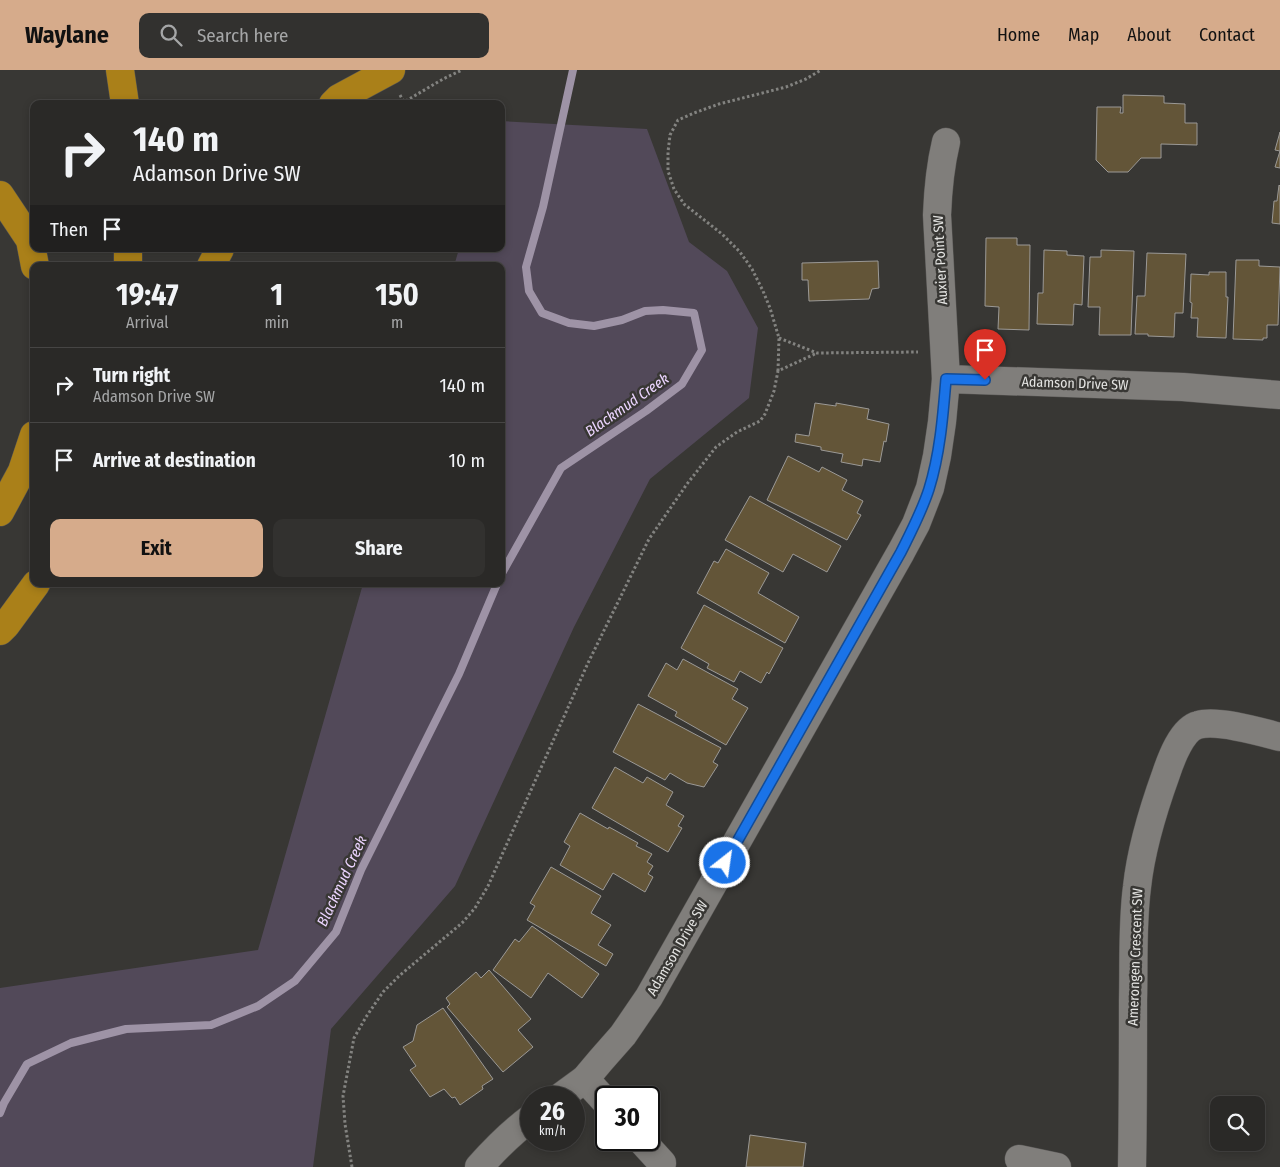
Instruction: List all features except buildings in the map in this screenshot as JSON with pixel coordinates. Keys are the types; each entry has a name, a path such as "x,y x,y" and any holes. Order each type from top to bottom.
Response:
{"highway":[{"path":"120,70 124,100"},
{"path":"337,100 391,70"},
{"path":"0,194 30,240"},
{"path":"0,512 22,471 30,447"},
{"path":"0,631 34,587"}],"street":[{"name":"Auxier Point SW","path":"946,142 940,169 937,215 946,379"},
{"name":"Adamson Drive SW","path":"574,1086 584,1078 623,1034 649,997 916,524 930,488 942,422 946,379 1183,387 1280,395"},
{"name":"Amerongen Crescent SW","path":"1132,1167 1134,933 1137,886 1146,838 1158,795 1173,755 1185,735 1197,725 1235,726 1280,737"},
{"path":"584,1078 595,1090"},
{"path":"479,1167 497,1147 520,1127"},
{"path":"651,1151 662,1163"},
{"path":"1019,1160 1057,1167"}],"path":[{"path":"443,80 462,70"},
{"path":"352,1167 345,1124 343,1096 354,1038 384,992 399,976 462,923 475,908 488,886 588,663 649,539 687,484 716,447 737,432 760,421 765,414 774,391 778,371 779,338 770,308 752,269 740,252 722,234 684,204 674,189 668,171 670,135 678,120 694,113 719,104 786,87 806,80 821,70"},
{"path":"779,338 816,353 926,352"},
{"path":"778,371 816,353"}],"shaded area":[{"path":"505,121 647,129 689,242 727,271 758,328 749,398 650,479 574,627 455,886 331,1029 313,1167 0,1167 0,988 258,950 362,587 505,587 505,262 455,262 458,252 505,252"}],"waterway":[{"name":"Blackmud Creek","path":"505,568 561,468 646,411 682,384 702,350 694,313 663,310 645,311 622,320 594,326 569,323 542,313 529,291 526,267 543,207 573,70"},
{"name":"Blackmud Creek","path":"0,1113 27,1064 71,1043 126,1029 211,1025 258,1006 295,981 336,932 361,870 459,674 496,587"}],"route":[{"path":"725,863 916,524 930,488 942,422 946,379 985,380"}]}
